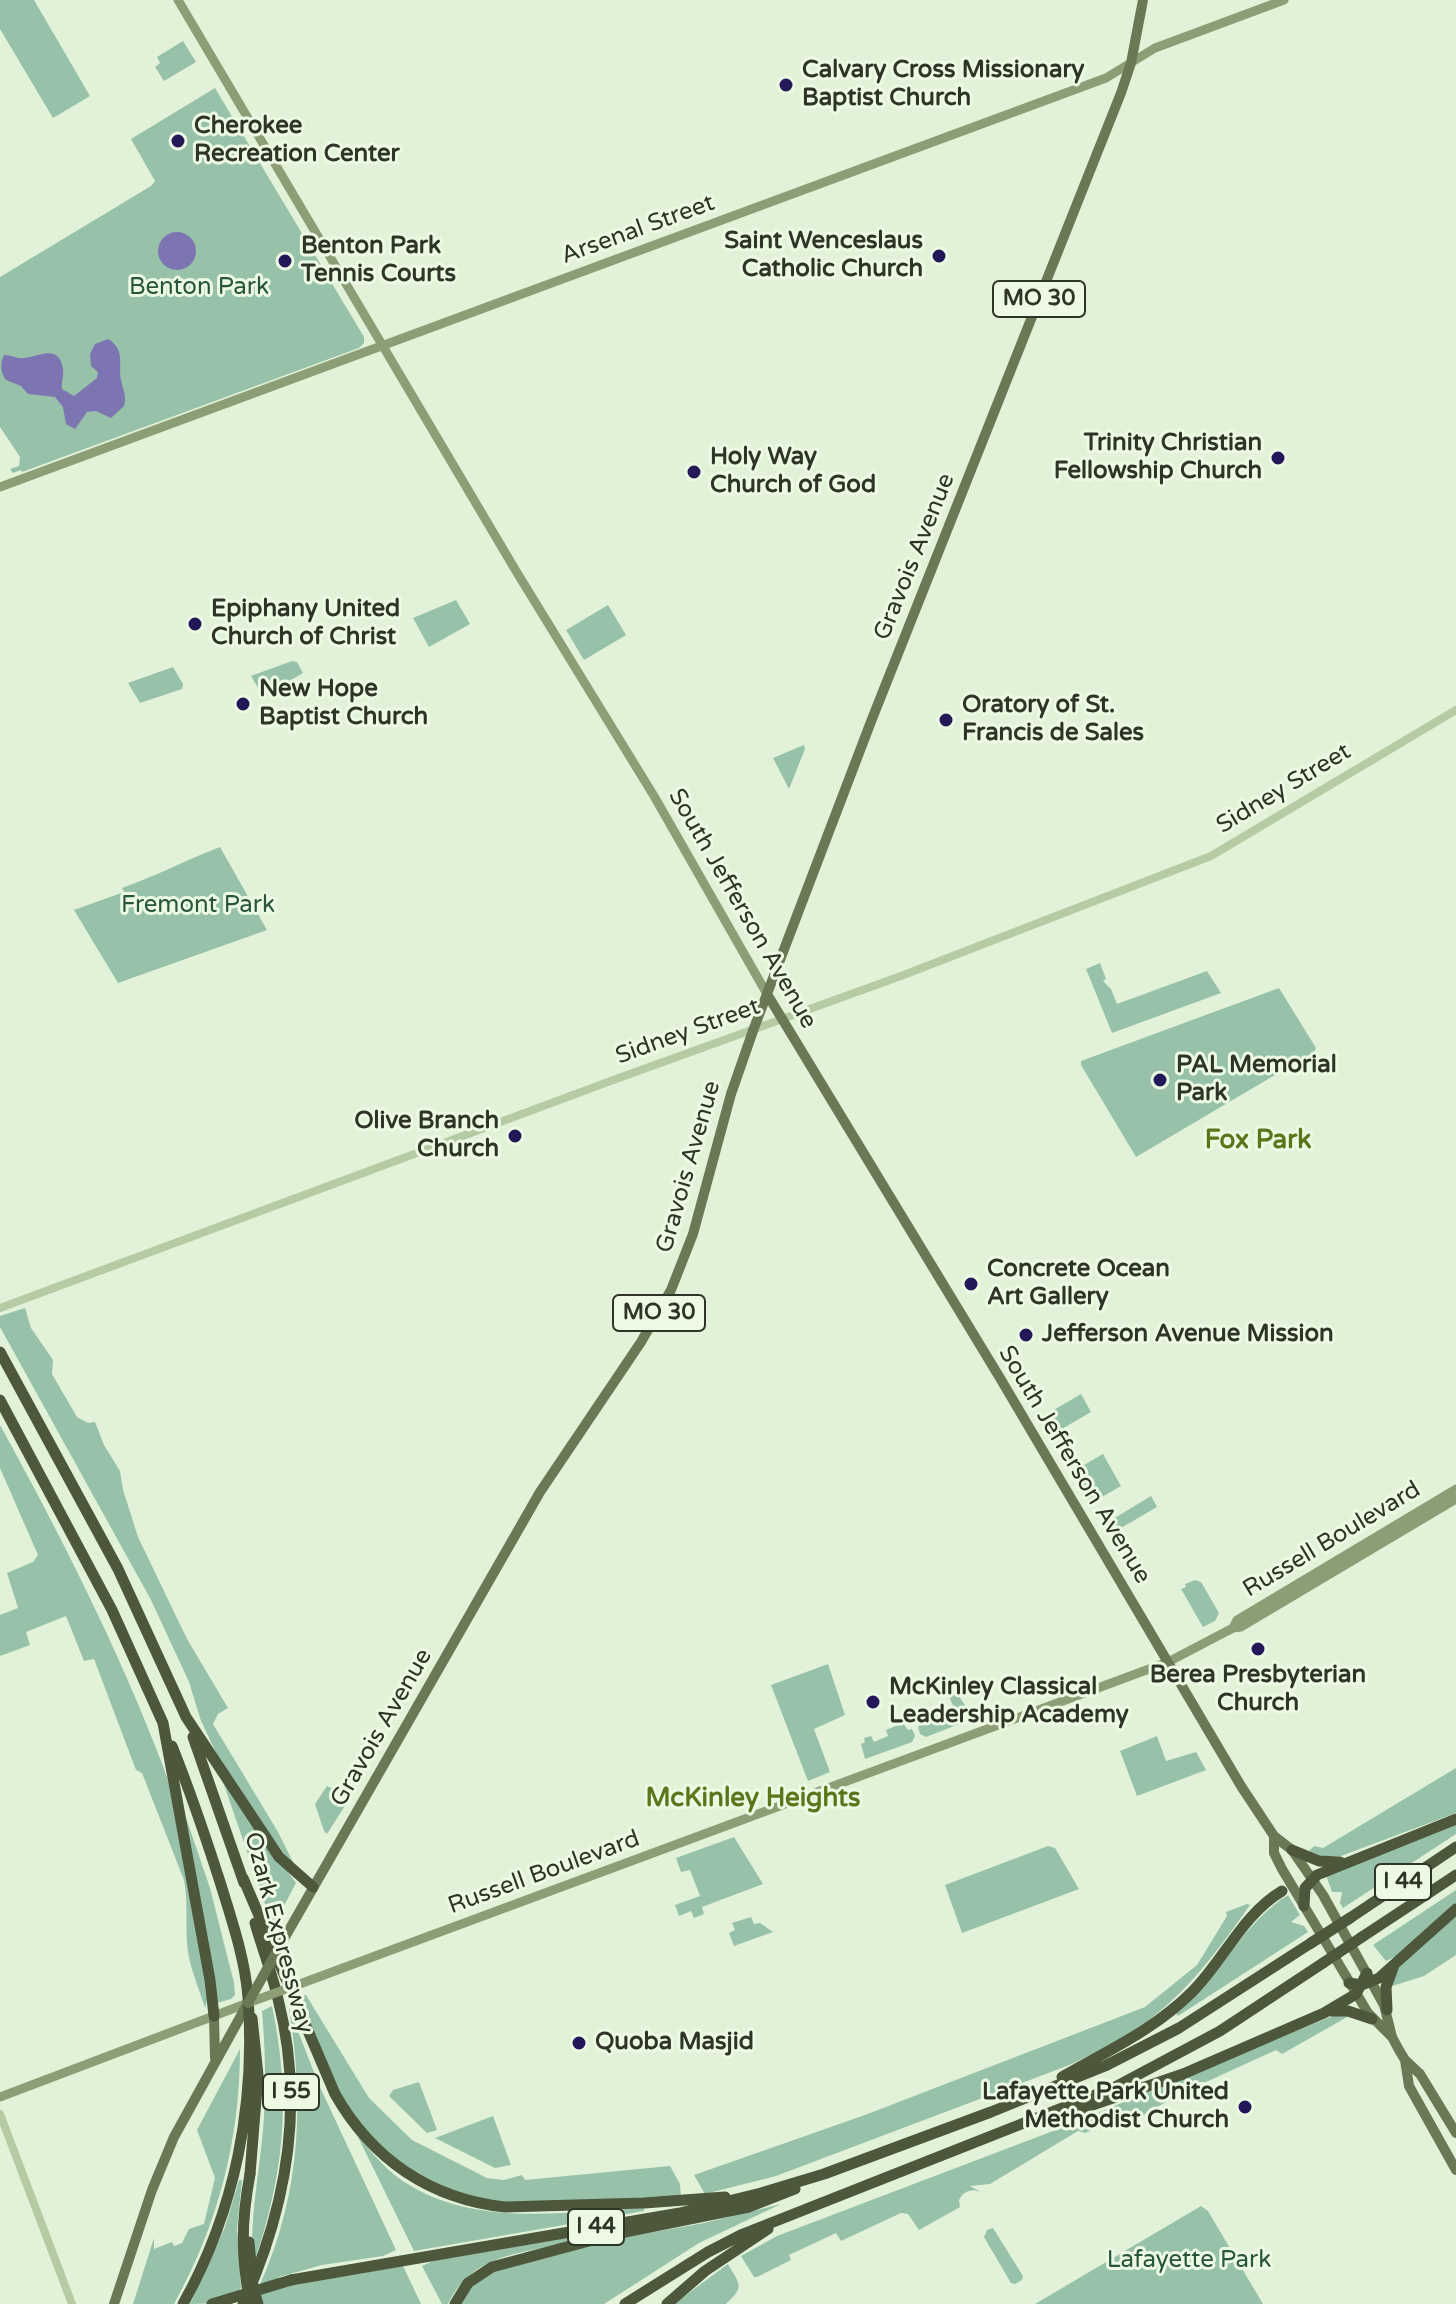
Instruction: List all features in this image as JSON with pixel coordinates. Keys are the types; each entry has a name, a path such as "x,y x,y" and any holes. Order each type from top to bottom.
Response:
{"highway":[{"name":"I 55","path":"0,1352 118,1569 186,1717"},
{"name":"I 55","path":"0,1400 107,1598 163,1723"},
{"path":"186,1717 279,1857 313,1887"},
{"name":"Ozark Expressway","path":"186,1717 243,1878 278,1998 287,2043 291,2099 288,2159 267,2249 243,2304"},
{"path":"163,1723 214,2016"},
{"name":"Ozark Expressway","path":"163,1723 192,1799 230,1916 244,2003 247,2092 238,2159 219,2227 183,2304"},
{"path":"1304,1906 1309,1881 1456,1819"},
{"name":"I 44","path":"212,2304 291,2280 680,2213 761,2193 862,2161 1105,2066 1179,2028 1456,1847"},
{"path":"1292,1850 1322,1861 1348,1862"},
{"name":"I 44","path":"625,2304 743,2234 1115,2087 1186,2051 1456,1875"},
{"path":"243,1878 335,2094 354,2125 406,2174 446,2194 505,2207 644,2203 761,2193"},
{"path":"1031,2097 1129,2040 1179,2004 1212,1969 1254,1913 1286,1888"},
{"path":"1037,2119 1084,2109 1169,2079 1324,2013 1394,1965 1456,1909"},
{"path":"1387,2010 1387,1982 1394,1965"},
{"path":"1349,1983 1364,1983"},
{"path":"244,2003 255,2034 258,2075 248,2234 253,2287 258,2304"},
{"path":"1324,2013 1348,2011 1372,2019"},
{"path":"455,2304 468,2283 492,2267 603,2237 749,2207 862,2161"},
{"path":"250,2174 244,2208 242,2259 250,2304"},
{"path":"667,2304 723,2258 803,2208"}],"main road":[{"name":"South Jefferson Avenue","path":"178,0 637,768 767,994 1168,1662 1274,1836 1292,1850 1309,1881 1323,1895 1364,1983 1372,2019 1392,2037 1405,2060 1420,2074 1456,2133"},
{"name":"Gravois Avenue","path":"114,2304 165,2156 238,2020 244,2003 281,1944 540,1492 641,1342 671,1290 693,1234 731,1094 754,1028 872,719 1131,63 1143,0"},
{"name":"Arsenal Street","path":"0,487 1106,78 1155,48 1284,0"},
{"name":"Russell Boulevard","path":"1233,1628 1237,1620 1456,1489"},
{"name":"Russell Boulevard","path":"0,2097 244,2003 1168,1662 1233,1628 1241,1627 1456,1499"},
{"name":"South Jefferson Avenue","path":"1274,1836 1274,1853 1286,1888 1304,1906 1349,1983"},
{"path":"1286,1888 1309,1881"},
{"name":"South Jefferson Avenue","path":"1364,1983 1387,2010 1392,2037"},
{"path":"214,2016 215,2060"},
{"name":"South Jefferson Avenue","path":"1405,2060 1409,2086 1456,2170"},
{"name":"Gravois Avenue","path":"121,2304 126,2274"},
{"path":"106,2304 126,2274"}],"street":[{"name":"Sidney Street","path":"4,1306 999,939 1102,896 1211,856 1456,710"},
{"path":"0,2114 72,2304"}],"green space":[{"path":"0,0 34,0 90,96 53,118 0,29"},
{"path":"183,41 196,62 164,81 155,67 160,63 157,57"},
{"name":"Benton Park","path":"215,88 364,337 364,343 359,348 13,473 10,469 19,466 20,457 0,427 0,277 151,186 155,181 131,139"},
{"path":"456,600 470,624 429,647 413,618"},
{"path":"608,605 626,635 584,660 566,630"},
{"path":"292,661 297,662 303,673 263,696 251,676"},
{"path":"173,667 183,684 182,689 140,703 128,683"},
{"path":"804,745 805,749 789,789 773,758"},
{"name":"Fremont Park","path":"220,847 267,930 118,983 74,910 124,892 122,888"},
{"path":"1100,963 1106,979 1103,981 1111,989 1117,1004 1207,971 1221,993 1112,1033 1086,969"},
{"name":"Fox Park","path":"1279,988 1316,1048 1314,1052 1136,1157 1081,1061"},
{"path":"25,1308 31,1328 53,1360 52,1374 77,1417 88,1423 95,1422 104,1445 120,1471 138,1537 187,1639 228,1708 218,1714 213,1724 294,1864 289,1862 219,1759 201,1721 189,1682 151,1600 0,1327 0,1316"},
{"path":"1081,1394 1091,1412 1050,1436 1040,1418"},
{"path":"0,1425 88,1593 163,1766 209,1993 205,2008 189,1958 184,1880 142,1773 136,1770 94,1659 84,1661 66,1616 26,1632 30,1645 0,1656 0,1615 18,1608 7,1573 33,1562 38,1555 0,1468"},
{"path":"1103,1454 1121,1486 1090,1504 1072,1472"},
{"path":"1151,1496 1157,1507 1109,1535 1103,1525"},
{"path":"1195,1580 1201,1582 1219,1613 1215,1621 1203,1627 1181,1589"},
{"path":"828,1664 845,1715 814,1729 830,1772 808,1781 771,1685"},
{"path":"957,1693 968,1710 962,1723 926,1737 920,1734 918,1727 923,1722 921,1717 938,1710 941,1717 955,1711 949,1696"},
{"path":"903,1723 908,1730 912,1729 915,1736 912,1742 865,1759 861,1744 865,1742 864,1738 871,1736 874,1742 888,1736 886,1730"},
{"path":"1157,1736 1166,1761 1196,1752 1206,1770 1137,1796 1120,1751"},
{"path":"1456,1768 1456,1813 1341,1856 1320,1856 1309,1851 1314,1846 1323,1848"},
{"path":"222,1779 296,1883 273,1927"},
{"path":"327,1786 350,1798 327,1834 315,1804"},
{"path":"182,1806 210,1888 234,1983 235,1995 217,2003"},
{"path":"1456,1824 1456,1834 1343,1908 1340,1903 1342,1892 1332,1892 1326,1875"},
{"path":"734,1837 763,1884 702,1907 704,1914 694,1918 691,1911 679,1916 675,1905 700,1896 690,1870 681,1872 676,1858"},
{"path":"1048,1846 1055,1848 1079,1889 962,1933 945,1885"},
{"path":"1456,1890 1456,1904 1401,1954 1386,1961 1373,1945"},
{"path":"1288,1895 1300,1915 1291,1922 1304,1926 1308,1932 1178,2016 1175,2012 1205,1983 1244,1935"},
{"path":"1250,1905 1192,1981 1151,2018 1099,2051 1067,2066 776,2176 705,2194 694,2175 865,2115 1145,2007 1197,1965 1227,1916 1226,1912"},
{"path":"1456,1913 1456,1955 1424,1976 1392,1986 1395,1971"},
{"path":"751,1917 754,1924 760,1923 773,1932 734,1946 729,1933 735,1930 732,1923"},
{"path":"306,1995 369,2098 412,2140 487,2178 504,2180 522,2175 525,2180 670,2166 680,2184 681,2197 503,2203 448,2188 412,2172 367,2135 346,2104 301,1996"},
{"path":"272,2006 282,2074 282,2138 272,2200 253,2266 254,2210 265,2103 262,2011"},
{"path":"289,2008 319,2085 396,2250 383,2256 322,2265 279,2277 277,2288 403,2266 421,2304 251,2304 280,2232 294,2159 297,2085"},
{"path":"1335,2015 1349,2016 1282,2054 1276,2050 1200,2082 1125,2126 1120,2116 1085,2133 1078,2131 990,2184 970,2186 981,2192 966,2192 959,2200 960,2207 919,2230 908,2214 901,2213 841,2241 836,2233 789,2255 791,2260 757,2277 741,2256 777,2236 1061,2128"},
{"path":"240,2049 231,2149 203,2244 174,2304 133,2304 154,2238 154,2249 172,2242 174,2246 182,2243 189,2229 204,2224 215,2178 197,2130"},
{"path":"419,2082 437,2130 427,2133 389,2096 393,2090"},
{"path":"493,2116 511,2165 495,2168 435,2138"},
{"path":"357,2135 396,2176 423,2193 453,2204 516,2213 644,2208 644,2211 414,2251"},
{"path":"239,2180 242,2180 237,2229 241,2287 235,2303 190,2304 225,2227"},
{"path":"781,2204 699,2243 604,2304 459,2304 471,2286 490,2272 592,2243 704,2223"},
{"name":"Lafayette Park","path":"1201,2206 1208,2211 1263,2304 1035,2304"},
{"path":"993,2228 1023,2276 1015,2284 1011,2283 984,2237 987,2230"},
{"path":"570,2237 572,2241 500,2258 485,2265 471,2274 448,2304 442,2304 422,2266 433,2261"},
{"path":"728,2264 739,2285 726,2304 674,2304"}],"shaded area":[{"path":"177,232 191,237 196,251 191,265 177,270 163,265 158,251 163,237"},
{"path":"108,339 119,353 125,399 124,406 111,418 96,411 87,412 75,429 66,424 63,407 55,397 28,394 21,386 6,380 3,374 1,364 4,355 21,358 53,354 61,361 62,389 74,396 97,378 98,372 91,366 90,354 95,344"}],"place":[{"name":"Calvary Cross Missionary Baptist Church","path":"786,85"},
{"name":"Cherokee Recreation Center","path":"178,141"},
{"name":"Saint Wenceslaus Catholic Church","path":"939,256"},
{"name":"Benton Park Tennis Courts","path":"285,261"},
{"name":"Trinity Christian Fellowship Church","path":"1278,458"},
{"name":"Holy Way Church of God","path":"694,472"},
{"name":"Epiphany United Church of Christ","path":"195,624"},
{"name":"New Hope Baptist Church","path":"243,704"},
{"name":"Oratory of St. Francis de Sales","path":"946,720"},
{"name":"PAL Memorial Park","path":"1160,1080"},
{"name":"Olive Branch Church","path":"515,1136"},
{"name":"Concrete Ocean Art Gallery","path":"971,1284"},
{"name":"Jefferson Avenue Mission","path":"1026,1335"},
{"name":"Berea Presbyterian Church","path":"1258,1649"},
{"name":"McKinley Classical Leadership Academy","path":"873,1702"},
{"name":"Quoba Masjid","path":"579,2043"},
{"name":"Lafayette Park United Methodist Church","path":"1245,2107"}],"district":[{"name":"Fox Park","path":"1258,1141"},
{"name":"McKinley Heights","path":"753,1799"}]}
